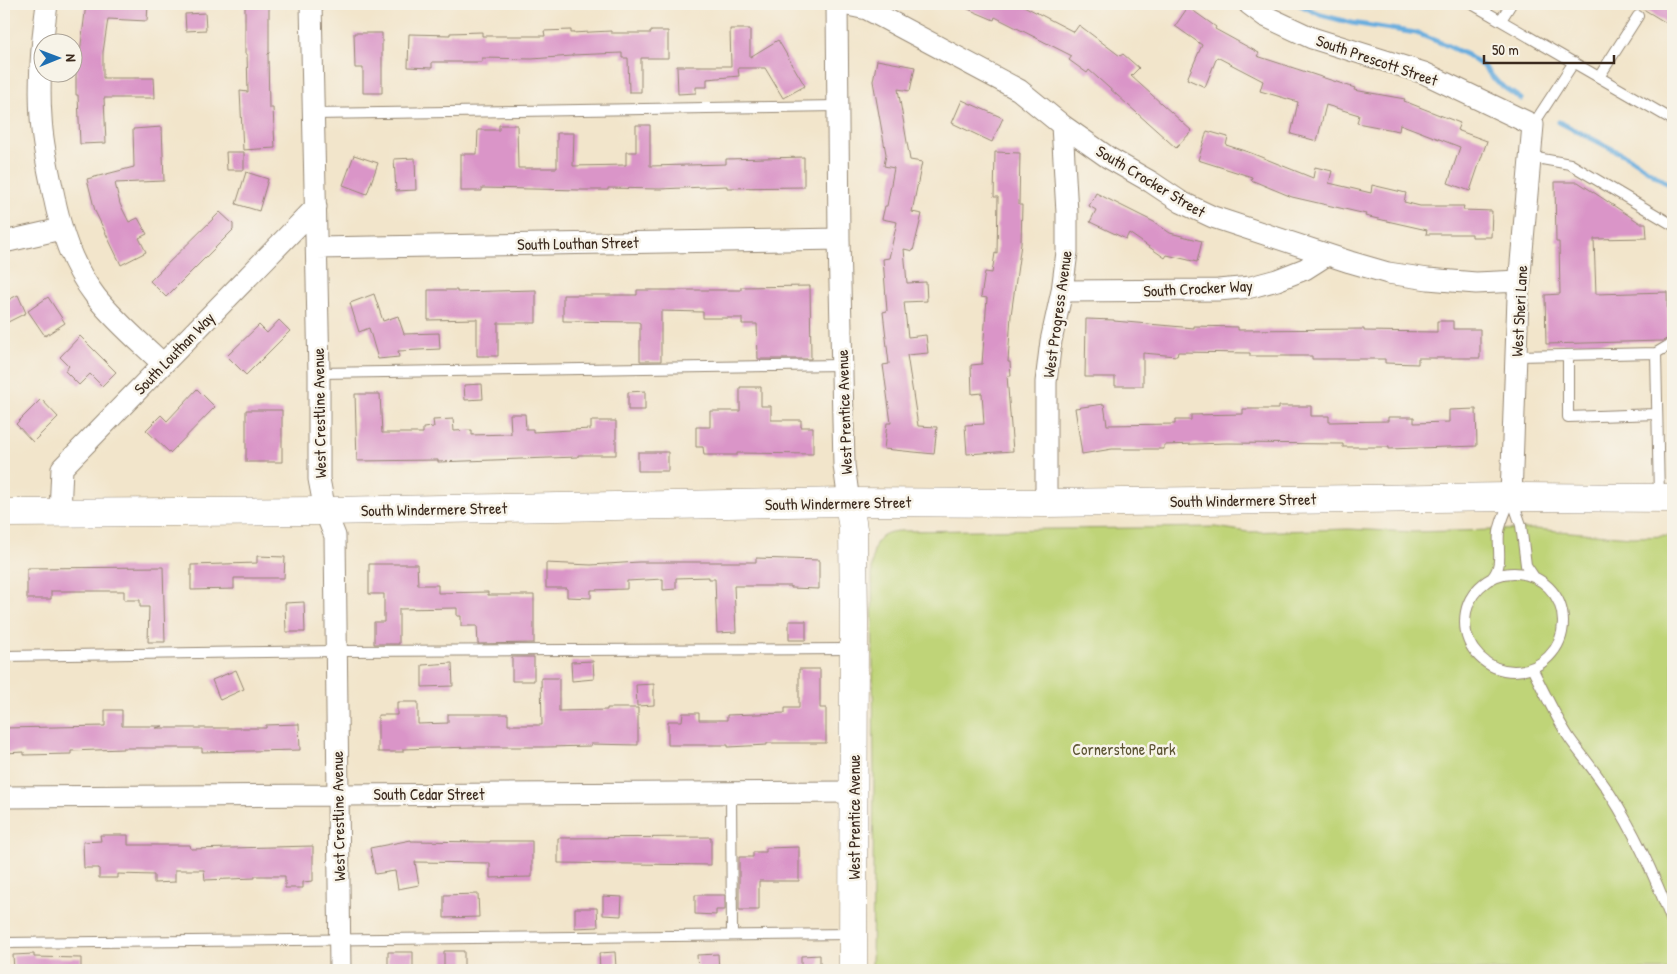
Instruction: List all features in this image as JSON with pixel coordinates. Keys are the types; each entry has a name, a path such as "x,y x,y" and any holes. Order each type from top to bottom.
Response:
{"street":[{"path":"47,4 40,72 40,117 44,153 61,229 79,271 95,296 117,321 163,364"},
{"name":"West Crestline Avenue","path":"311,4 319,373 318,479 334,536 340,970"},
{"name":"West Prentice Avenue","path":"837,4 839,238 844,465 852,529 854,649 853,970"},
{"name":"South Crocker Street","path":"843,4 867,9 1019,90 1062,125 1110,158 1181,202 1213,218 1327,255 1388,272 1428,279 1476,283 1520,281"},
{"name":"South Prescott Street","path":"1249,4 1265,16 1312,38 1424,73 1533,125"},
{"name":"West Progress Avenue","path":"1046,503 1046,382 1051,341 1062,291 1067,252 1062,125"},
{"name":"West Sheri Lane","path":"1511,497 1520,281 1533,125"},
{"name":"South Louthan Way","path":"60,512 62,468 316,207"},
{"path":"4,242 61,229"},
{"name":"South Louthan Street","path":"317,248 839,238"},
{"name":"South Crocker Way","path":"1062,291 1218,290 1251,287 1277,280 1305,269 1327,255"},
{"name":"South Windermere Street","path":"4,513 326,511 849,502 1046,503 1511,497 1666,498"},
{"name":"South Cedar Street","path":"4,798 337,794 854,792"}],"lane":[{"path":"1472,4 1673,120"},
{"path":"1501,20 1512,4"},
{"path":"1599,77 1638,16"},
{"path":"1533,125 1574,62"},
{"path":"314,114 838,106"},
{"path":"1531,157 1570,164 1673,225"},
{"path":"1516,356 1656,354 1673,344"},
{"path":"1656,354 1658,414 1666,498"},
{"path":"1568,355 1568,417 1658,414"},
{"path":"319,373 842,365"},
{"path":"1511,497 1522,525 1526,565 1535,578"},
{"path":"1492,578 1518,573 1543,582 1555,595 1562,612 1563,631 1556,649 1541,664 1516,672 1491,666 1477,655 1468,639 1465,620 1468,604 1478,589 1498,572 1501,525 1511,497"},
{"path":"4,656 336,651 854,649"},
{"path":"1532,668 1557,717 1611,794 1629,825 1657,883 1673,924"},
{"path":"730,792 732,935"},
{"path":"4,943 853,934"}],"green space":[{"name":"Cornerstone Park","path":"1216,527 1248,532 1348,529 1412,532 1535,529 1630,537 1673,536 1673,970 872,970 874,777 872,564 878,540 886,534 900,531"}],"building":[{"path":"86,4 148,4 147,21 108,19 103,52 103,78 154,78 155,98 104,98 106,143 80,144 76,82 82,82 82,37"},
{"path":"245,4 269,4 269,108 273,108 275,148 243,150 240,91 248,92 247,54 245,54"},
{"path":"956,4 1020,4 1074,32 1079,25 1120,56 1123,54 1139,68 1131,76 1192,131 1176,148 1089,70 1087,73 1069,60 1072,56 995,17 994,20"},
{"path":"1635,4 1673,4 1673,27"},
{"path":"1188,7 1216,27 1215,29 1259,53 1257,56 1355,88 1354,90 1405,99 1404,101 1460,123 1457,130 1487,141 1470,191 1448,183 1460,147 1400,124 1399,131 1357,123 1359,115 1326,105 1317,141 1291,134 1298,102 1260,91 1263,81 1217,57 1205,87 1187,79 1202,45 1175,26"},
{"path":"205,13 206,30 186,31 185,14"},
{"path":"730,29 750,29 750,57 778,40 805,86 783,98 765,68 738,68 739,76 707,79 707,87 696,87 696,93 678,94 677,66 731,66"},
{"path":"571,30 571,33 611,31 611,33 651,33 651,31 668,31 668,58 641,58 641,92 629,92 628,58 622,58 622,53 532,59 482,58 482,62 432,62 432,68 408,67 409,34 450,35 450,33 482,32 482,36 545,36 544,31"},
{"path":"354,33 382,33 382,93 363,93 363,68 355,68"},
{"path":"877,60 915,67 910,91 898,89 910,160 922,162 912,212 922,214 913,251 904,249 907,283 926,282 927,301 904,302 908,337 926,335 928,353 907,355 918,426 937,427 934,454 884,449 887,423 891,423 883,365 889,364 883,312 887,311 883,259 889,258 897,222 882,219 885,206 887,206 894,168 884,166 886,154 873,81"},
{"path":"962,100 1003,118 992,142 952,123"},
{"path":"499,125 517,125 518,168 557,168 557,133 574,133 573,166 626,165 626,152 636,152 636,125 650,125 650,166 726,164 726,159 804,157 804,187 727,188 727,186 660,189 608,188 608,190 482,188 482,191 461,191 461,154 477,154 478,130 499,130"},
{"path":"162,127 164,181 115,183 120,204 129,222 138,218 147,234 139,238 146,252 121,265 95,211 87,179 134,167 133,129"},
{"path":"1207,131 1228,137 1226,145 1313,178 1315,167 1332,171 1329,183 1371,193 1372,185 1406,193 1404,202 1420,206 1464,206 1463,210 1492,211 1491,237 1472,237 1472,234 1426,234 1427,230 1292,197 1251,180 1252,177 1198,160"},
{"path":"226,152 244,152 244,170 227,170"},
{"path":"995,152 1020,153 1019,205 1022,205 1021,244 1011,315 1008,362 1010,362 1011,376 1007,376 1013,451 967,454 965,425 984,424 982,393 972,394 971,365 982,364 987,298 981,297 985,272 992,273 995,253 997,254 998,197 994,197"},
{"path":"354,155 378,163 367,194 343,185"},
{"path":"415,158 416,190 396,191 394,159"},
{"path":"246,172 268,179 259,211 236,204"},
{"path":"1555,182 1578,182 1640,223 1646,223 1647,238 1594,239 1596,294 1667,292 1668,338 1663,341 1546,344 1545,295 1560,294 1559,242 1556,242"},
{"path":"1096,193 1154,222 1170,233 1202,241 1197,262 1167,255 1165,258 1129,233 1126,239 1090,222 1096,210 1089,206"},
{"path":"220,212 233,224 233,230 166,297 150,281"},
{"path":"810,286 811,359 758,359 757,324 742,324 742,318 703,318 703,312 661,311 661,361 640,361 640,323 638,322 563,321 563,295 637,295 637,290 741,290 741,287"},
{"path":"428,290 457,290 457,292 536,290 536,323 498,323 498,356 477,356 477,319 428,320"},
{"path":"374,294 383,321 398,316 404,334 439,333 440,349 398,351 399,357 378,359 369,328 359,332 350,303"},
{"path":"18,295 26,313 4,324 4,302"},
{"path":"48,297 65,323 45,336 28,311"},
{"path":"1086,319 1194,328 1194,326 1238,327 1238,330 1364,329 1364,331 1437,332 1437,321 1453,321 1453,329 1480,329 1480,358 1418,358 1418,364 1385,363 1385,359 1312,359 1312,356 1250,356 1250,353 1178,352 1177,356 1143,353 1143,386 1115,386 1115,377 1085,377"},
{"path":"279,320 290,331 246,375 227,356 259,325 267,333"},
{"path":"80,336 116,372 102,386 90,374 79,385 65,371 69,366 60,357"},
{"path":"482,384 483,399 465,400 464,385"},
{"path":"740,387 761,387 761,406 771,406 771,420 801,420 801,427 813,427 813,454 737,453 737,455 704,455 703,447 696,447 696,427 710,427 710,411 740,411"},
{"path":"197,389 215,407 170,453 146,430 161,415 167,421"},
{"path":"645,391 645,410 628,410 628,392"},
{"path":"355,394 380,394 382,433 423,433 423,428 434,427 433,420 453,419 454,431 472,430 472,435 511,434 510,414 525,414 526,429 533,429 533,432 591,429 591,421 616,421 616,455 438,462 438,460 357,461"},
{"path":"41,399 58,417 33,442 16,424"},
{"path":"1104,404 1107,425 1175,424 1175,420 1191,420 1191,415 1243,414 1243,409 1279,409 1279,406 1311,406 1311,416 1329,416 1329,422 1388,421 1388,417 1414,417 1414,423 1449,422 1449,410 1476,409 1477,446 1389,449 1389,447 1343,447 1343,444 1226,443 1164,445 1164,449 1112,449 1082,454 1075,408"},
{"path":"246,410 282,410 282,462 246,462"},
{"path":"638,452 668,452 668,471 638,471"},
{"path":"257,556 285,557 284,578 234,578 234,589 191,590 191,565 257,563"},
{"path":"756,558 819,560 819,589 791,588 791,586 734,586 736,632 717,633 715,579 709,579 709,577 676,578 676,589 663,590 663,579 627,581 627,589 591,590 591,598 567,597 567,588 546,588 546,563 591,565 639,562 756,562"},
{"path":"369,564 417,564 418,585 438,585 438,593 488,592 488,595 534,595 534,643 478,644 477,626 461,626 461,616 457,616 457,608 399,609 399,644 374,644 374,622 384,622 384,594 369,594"},
{"path":"163,567 165,642 148,642 149,607 140,607 140,600 124,600 124,591 51,591 51,599 27,599 27,568"},
{"path":"304,602 305,632 286,632 285,603"},
{"path":"789,621 806,621 806,640 789,640"},
{"path":"512,657 534,657 534,681 512,681"},
{"path":"593,661 594,679 572,681 571,662"},
{"path":"452,663 453,686 422,687 422,665"},
{"path":"799,669 820,669 820,708 826,708 826,743 767,743 767,745 728,747 728,745 668,745 668,721 682,721 683,713 699,713 699,720 727,720 727,715 785,713 785,708 799,708"},
{"path":"236,670 244,689 220,700 212,680"},
{"path":"541,678 559,678 559,711 638,708 638,745 591,744 591,746 472,747 403,749 403,752 378,752 378,715 397,715 397,702 418,702 418,724 448,723 448,714 508,714 508,725 542,725"},
{"path":"654,684 654,705 637,706 636,685"},
{"path":"105,710 122,710 122,726 163,726 156,728 266,728 266,725 299,724 300,750 202,752 202,748 123,748 71,751 71,754 24,755 24,752 4,753 4,728 105,726"},
{"path":"100,835 128,835 128,845 190,845 191,849 313,846 313,881 303,882 303,888 285,888 285,876 205,880 204,870 175,870 175,882 154,883 154,875 118,874 118,878 99,878 99,868 84,868 83,842 101,841"},
{"path":"711,837 711,865 558,863 558,838"},
{"path":"411,840 532,841 532,877 490,878 490,863 415,862 419,885 398,889 395,871 375,874 370,848"},
{"path":"799,847 799,881 759,881 759,910 739,910 739,857 753,857 753,852 766,852 766,848"},
{"path":"478,894 479,917 444,918 444,895"},
{"path":"695,895 725,895 725,910 716,910 716,915 695,914"},
{"path":"603,896 622,897 621,916 603,915"},
{"path":"575,908 597,908 598,927 575,928"},
{"path":"444,951 464,951 464,970 444,970"},
{"path":"388,952 413,952 413,970 388,970"},
{"path":"615,952 616,968 600,969 599,953"},
{"path":"34,954 34,957 81,958 81,970 14,970 13,955"},
{"path":"718,954 719,970 698,970 697,955"},
{"path":"820,955 820,970 801,970 801,956"}],"waterway":[{"path":"1298,4 1321,15 1352,23 1416,33 1444,44 1467,55 1484,67 1498,83 1521,99"},
{"path":"1559,122 1630,158 1673,187"}]}
